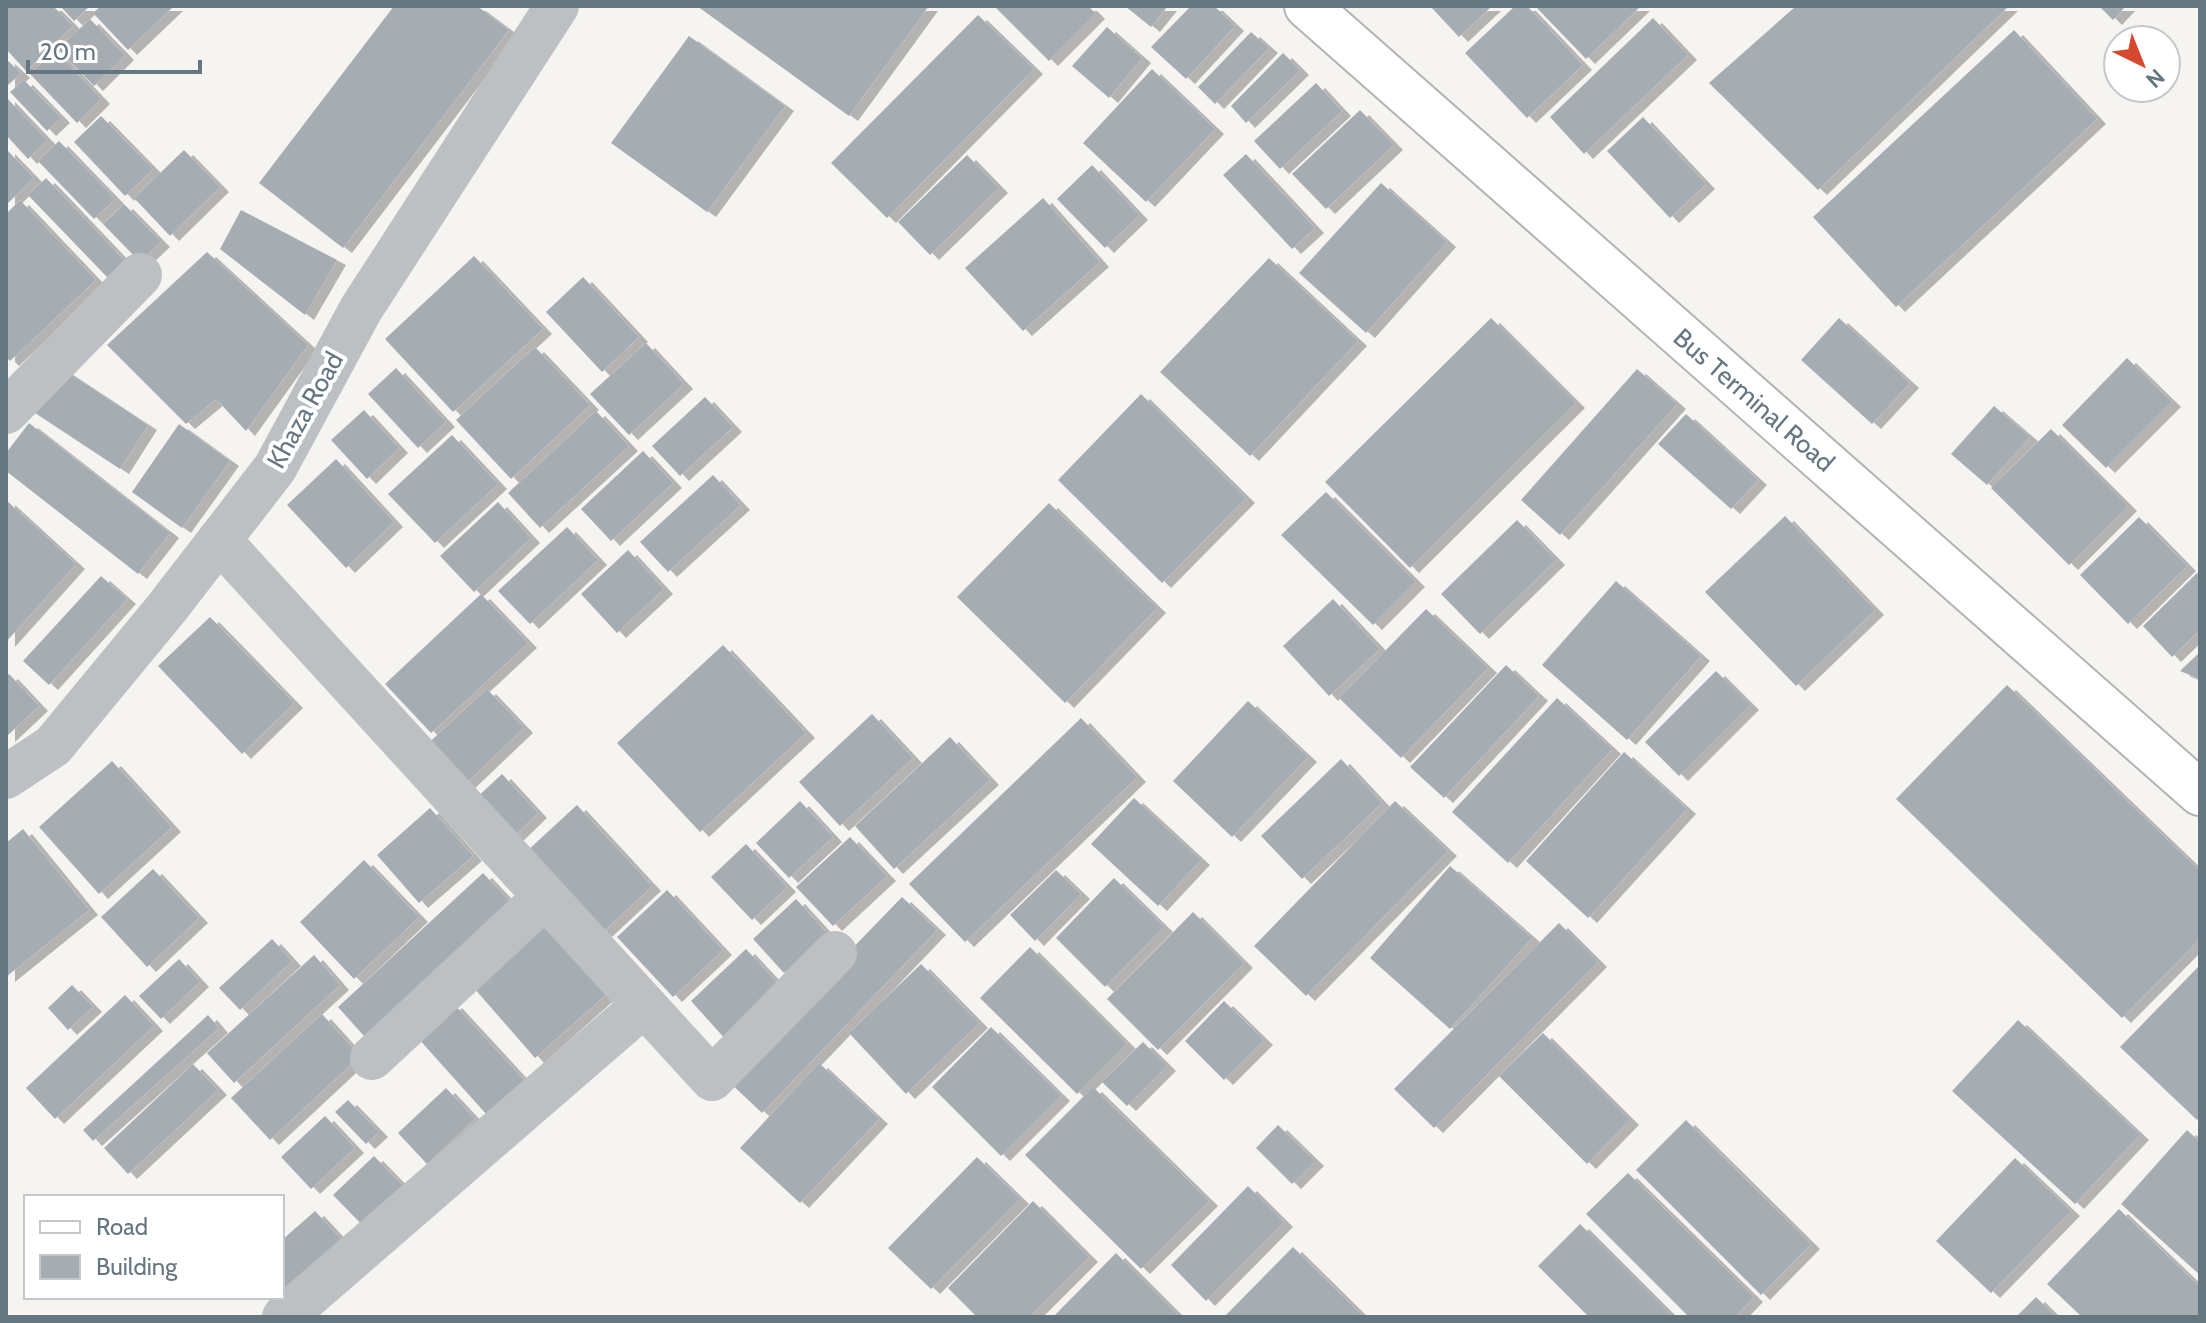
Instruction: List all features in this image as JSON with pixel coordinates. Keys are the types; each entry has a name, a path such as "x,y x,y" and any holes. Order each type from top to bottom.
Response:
{"main road":[{"name":"Bus Terminal Road","path":"1307,6 2200,793"}],"street":[{"name":"Khaza Road","path":"6,777 53,746 166,609 275,468 361,309 557,6"},
{"path":"6,412 140,275"},
{"path":"219,540 712,1079 835,953"},
{"path":"372,1058 545,897"},
{"path":"284,1317 644,1005"}],"building":[{"path":"6,6 53,6 73,26 26,71 6,49"},
{"path":"60,6 90,6 74,21"},
{"path":"101,6 174,6 128,50 93,13"},
{"path":"394,6 477,6 509,30 343,248 259,183"},
{"path":"697,6 929,6 849,116"},
{"path":"994,6 1088,6 1096,14 1049,61"},
{"path":"1125,6 1168,6 1151,27"},
{"path":"1191,6 1214,6 1235,26 1186,79 1151,47"},
{"path":"1430,6 1492,6 1459,37"},
{"path":"1515,6 1527,6 1583,65 1527,118 1465,53"},
{"path":"1535,6 1641,6 1586,59"},
{"path":"1796,6 2009,6 1818,190 1709,83"},
{"path":"2099,6 2126,6 2113,20"},
{"path":"978,15 1034,69 887,218 831,163"},
{"path":"1653,18 1688,55 1584,154 1550,117"},
{"path":"90,19 125,55 94,86 58,49"},
{"path":"1107,27 1142,58 1109,98 1072,66"},
{"path":"2014,30 2097,119 1896,307 1813,217"},
{"path":"1251,32 1269,48 1215,104 1198,87"},
{"path":"689,36 785,106 707,212 611,143"},
{"path":"55,50 101,99 77,123 30,74"},
{"path":"1283,53 1300,70 1246,123 1231,106"},
{"path":"6,59 21,73 6,87"},
{"path":"1152,69 1215,129 1146,202 1083,143"},
{"path":"24,80 61,118 47,131 10,92"},
{"path":"1316,83 1342,111 1280,169 1254,141"},
{"path":"6,97 47,140 28,159 6,135"},
{"path":"1360,110 1394,145 1326,209 1292,174"},
{"path":"101,116 153,169 125,196 74,142"},
{"path":"1643,117 1706,184 1670,218 1607,151"},
{"path":"59,141 115,199 94,219 38,161"},
{"path":"6,149 34,178 6,205"},
{"path":"184,150 220,187 170,236 134,198"},
{"path":"1246,154 1315,228 1292,249 1223,175"},
{"path":"967,155 999,188 930,255 898,222"},
{"path":"1092,165 1139,215 1105,248 1057,199"},
{"path":"46,178 125,261 108,278 28,195"},
{"path":"1381,183 1447,242 1366,333 1299,273"},
{"path":"1043,198 1100,262 1023,331 965,268"},
{"path":"20,200 96,280 10,361 6,357 6,214"},
{"path":"124,204 161,242 140,262 103,224"},
{"path":"241,210 337,260 305,315 220,249"},
{"path":"207,252 308,345 246,431 216,399 186,424 107,345"},
{"path":"474,256 543,329 453,412 385,339"},
{"path":"1269,258 1358,341 1250,456 1160,372"},
{"path":"583,277 639,337 602,372 546,312"},
{"path":"1491,318 1576,403 1410,568 1325,482"},
{"path":"1839,318 1910,383 1872,424 1801,360"},
{"path":"646,343 684,384 629,435 590,394"},
{"path":"535,347 590,405 511,479 456,420"},
{"path":"2127,358 2172,402 2106,468 2062,425"},
{"path":"396,368 446,422 418,448 368,394"},
{"path":"63,369 148,425 120,469 35,413"},
{"path":"1637,369 1677,404 1560,535 1521,500"},
{"path":"1141,394 1246,498 1162,583 1058,480"},
{"path":"705,397 733,427 680,476 652,446"},
{"path":"1994,406 2030,437 1987,485 1951,454"},
{"path":"364,410 399,448 367,479 331,440"},
{"path":"596,411 629,446 540,528 508,493"},
{"path":"1686,414 1758,480 1731,509 1658,444"},
{"path":"29,423 170,533 138,574 6,471 6,453"},
{"path":"179,424 230,461 182,528 132,492"},
{"path":"2051,429 2128,506 2069,565 1991,488"},
{"path":"452,435 498,484 435,543 388,494"},
{"path":"643,451 673,483 611,541 581,509"},
{"path":"336,459 394,522 346,568 287,505"},
{"path":"713,475 741,505 668,572 640,542"},
{"path":"1326,492 1416,582 1373,625 1281,535"},
{"path":"6,500 76,564 6,642"},
{"path":"498,502 531,538 474,592 440,556"},
{"path":"1049,503 1157,608 1065,703 957,597"},
{"path":"1785,516 1875,610 1796,686 1705,592"},
{"path":"2139,517 2187,566 2128,624 2080,575"},
{"path":"1517,520 1556,560 1480,634 1441,594"},
{"path":"567,527 598,560 530,624 498,591"},
{"path":"628,550 664,589 617,633 581,594"},
{"path":"2197,573 2200,575 2200,630 2172,657 2143,626"},
{"path":"101,576 127,599 49,685 23,661"},
{"path":"1616,581 1701,656 1627,740 1542,665"},
{"path":"481,594 528,643 431,733 385,684"},
{"path":"1333,599 1380,649 1329,696 1283,646"},
{"path":"1426,609 1488,668 1401,758 1339,698"},
{"path":"210,617 294,703 242,754 158,666"},
{"path":"723,645 806,733 700,832 617,743"},
{"path":"2200,652 2200,679 2180,671"},
{"path":"1506,665 1539,696 1444,798 1410,767"},
{"path":"1716,671 1750,705 1679,776 1645,742"},
{"path":"9,674 39,706 6,737 6,677"},
{"path":"2007,685 2200,871 2200,939 2122,1018 1896,799"},
{"path":"487,689 524,728 460,789 422,749"},
{"path":"1557,698 1612,749 1508,863 1452,812"},
{"path":"1248,701 1308,757 1232,837 1173,781"},
{"path":"872,714 913,758 840,826 799,782"},
{"path":"1081,718 1137,777 965,942 909,884"},
{"path":"950,737 990,780 894,869 855,826"},
{"path":"1624,752 1687,809 1588,918 1526,861"},
{"path":"1341,759 1382,803 1302,879 1261,836"},
{"path":"112,761 172,827 99,894 39,827"},
{"path":"502,774 538,813 510,840 473,801"},
{"path":"1134,798 1201,860 1158,906 1091,844"},
{"path":"800,801 833,837 789,878 756,843"},
{"path":"1395,801 1448,851 1306,996 1254,946"},
{"path":"577,805 652,886 603,932 527,851"},
{"path":"430,808 473,856 419,903 377,855"},
{"path":"23,829 89,910 6,977 6,843"},
{"path":"850,837 887,876 833,926 796,887"},
{"path":"746,844 787,887 752,920 711,877"},
{"path":"364,860 419,917 354,979 300,922"},
{"path":"1450,866 1532,938 1450,1029 1370,958"},
{"path":"153,869 199,918 147,967 101,917"},
{"path":"1056,870 1081,894 1035,941 1010,915"},
{"path":"483,873 518,910 372,1045 338,1007"},
{"path":"1114,878 1164,927 1105,987 1056,938"},
{"path":"667,890 723,950 673,997 617,937"},
{"path":"902,897 937,930 762,1113 726,1079"},
{"path":"796,899 827,933 784,973 753,939"},
{"path":"1193,912 1244,963 1158,1050 1107,999"},
{"path":"542,913 610,991 535,1058 467,980"},
{"path":"1559,923 1598,962 1434,1128 1394,1089"},
{"path":"272,939 292,961 240,1010 219,988"},
{"path":"1030,947 1127,1044 1077,1094 980,998"},
{"path":"746,949 784,990 728,1042 691,1001"},
{"path":"314,955 340,985 234,1083 207,1053"},
{"path":"179,959 200,982 161,1019 139,996"},
{"path":"921,964 979,1023 906,1094 849,1033"},
{"path":"2200,965 2200,1116 2197,1120 2120,1047"},
{"path":"72,985 93,1007 68,1030 48,1008"},
{"path":"125,995 154,1026 55,1119 26,1088"},
{"path":"1224,1001 1264,1040 1224,1080 1185,1041"},
{"path":"453,1003 524,1080 487,1115 417,1037"},
{"path":"322,1014 360,1056 270,1140 231,1098"},
{"path":"208,1015 219,1028 93,1141 83,1130"},
{"path":"2018,1020 2140,1135 2075,1204 1952,1091"},
{"path":"991,1027 1061,1096 1001,1156 932,1087"},
{"path":"1543,1033 1630,1120 1587,1164 1499,1076"},
{"path":"1143,1042 1167,1066 1127,1106 1102,1082"},
{"path":"819,1063 879,1119 800,1203 740,1148"},
{"path":"193,1064 218,1090 128,1174 104,1148"},
{"path":"1093,1087 1209,1201 1141,1269 1025,1155"},
{"path":"446,1088 475,1119 427,1164 398,1133"},
{"path":"348,1100 379,1132 366,1144 335,1112"},
{"path":"325,1116 355,1148 311,1189 281,1157"},
{"path":"1686,1120 1811,1244 1761,1295 1636,1170"},
{"path":"1278,1125 1315,1161 1292,1184 1256,1148"},
{"path":"2187,1130 2200,1142 2200,1275 2121,1204"},
{"path":"374,1156 411,1194 370,1233 333,1195"},
{"path":"977,1157 1020,1199 931,1289 888,1248"},
{"path":"2015,1158 2071,1211 1991,1293 1936,1241"},
{"path":"1628,1173 1754,1297 1735,1317 1689,1317 1586,1214"},
{"path":"1248,1186 1284,1222 1206,1301 1171,1265"},
{"path":"1033,1201 1089,1257 1029,1317 977,1317 948,1288"},
{"path":"2119,1209 2200,1287 2200,1317 2082,1317 2047,1284"},
{"path":"315,1211 343,1241 284,1295 284,1238"},
{"path":"1580,1224 1673,1317 1589,1317 1538,1266"},
{"path":"1293,1247 1364,1317 1224,1317"},
{"path":"1116,1253 1180,1317 1053,1317"},
{"path":"2036,1297 2056,1317 2016,1317"}]}
